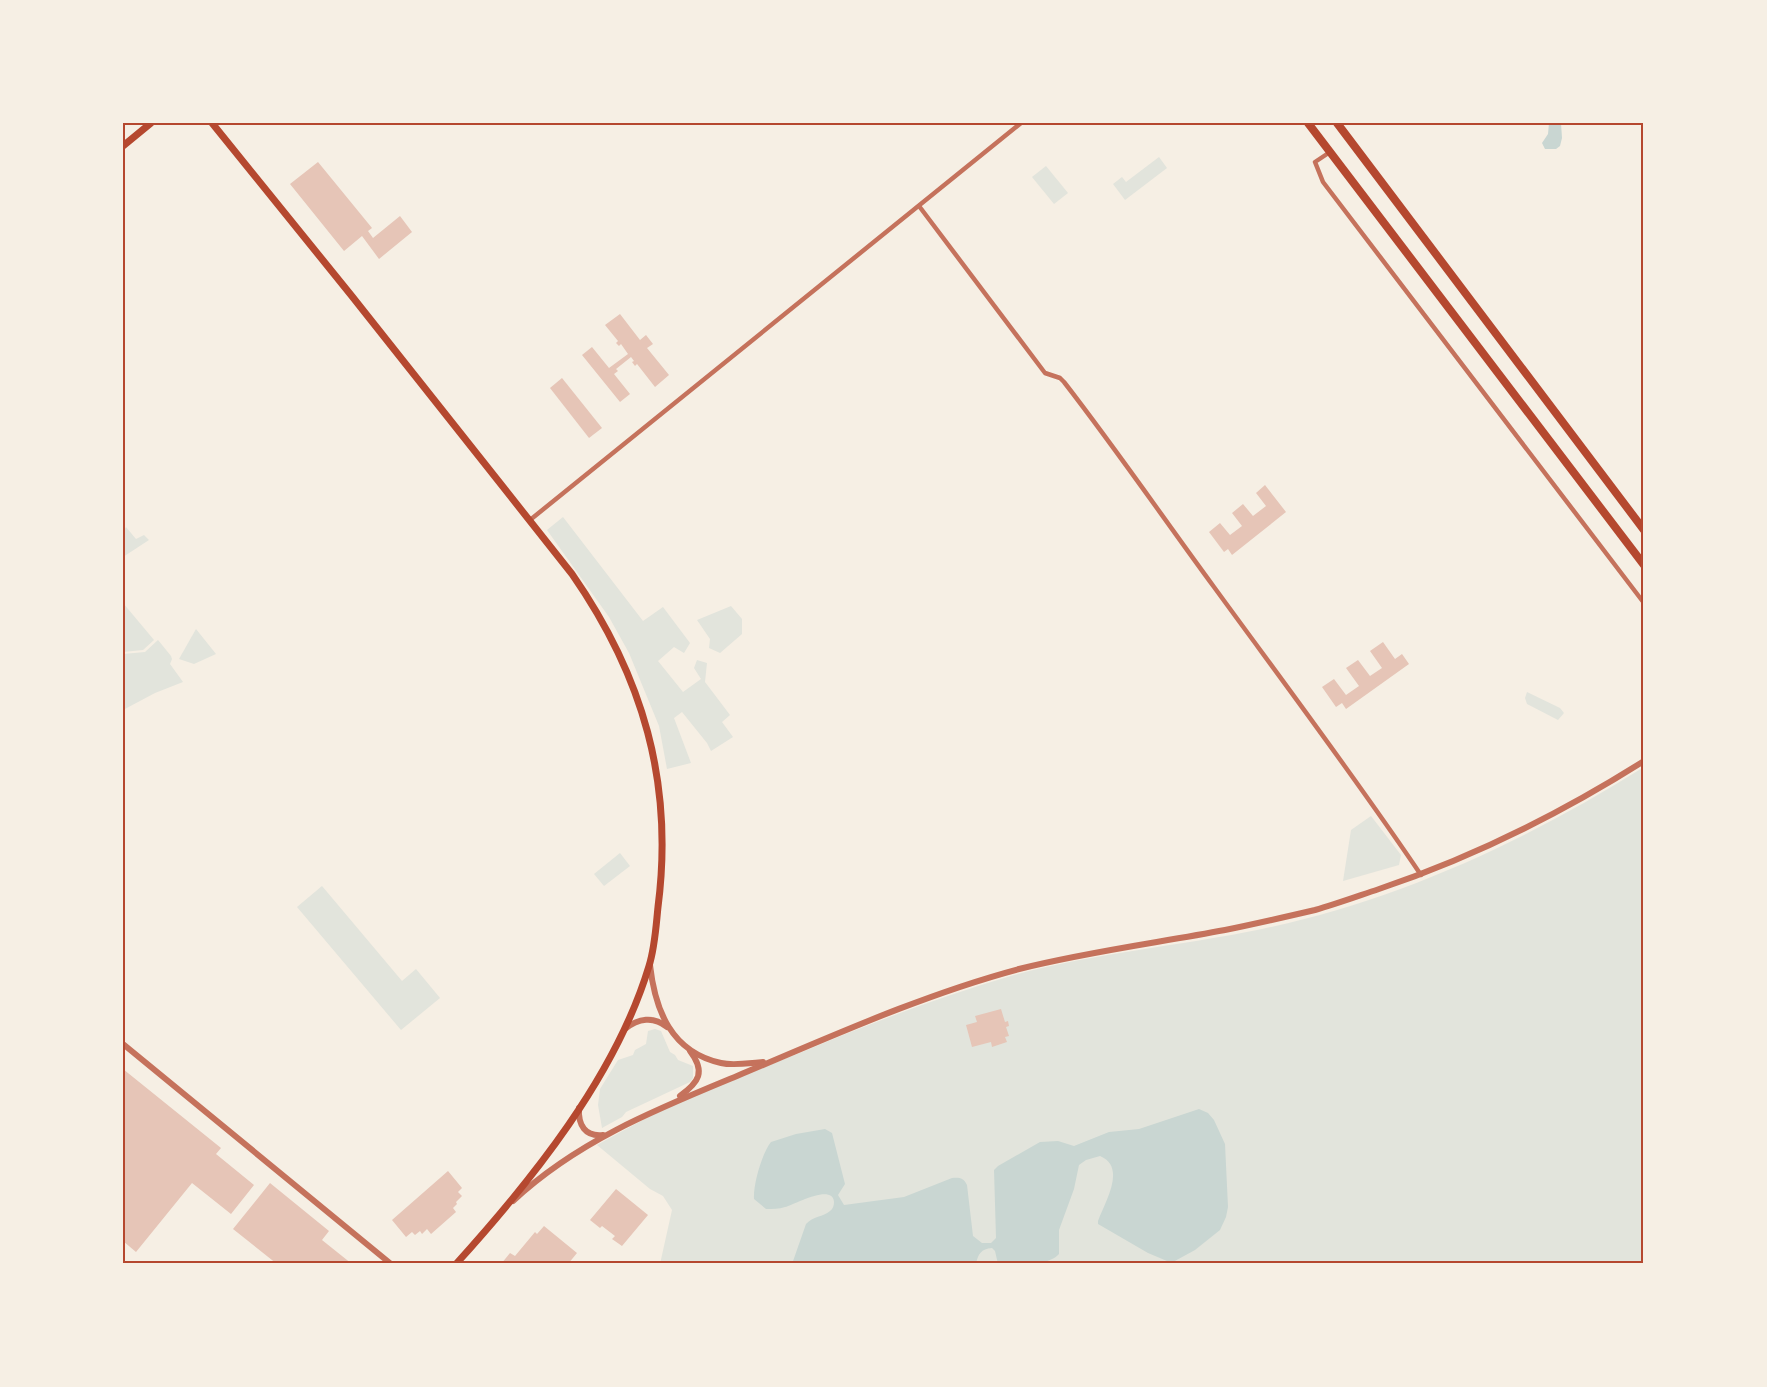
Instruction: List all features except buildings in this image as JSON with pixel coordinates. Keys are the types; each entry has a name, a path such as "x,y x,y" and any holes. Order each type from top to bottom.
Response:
{"main road":[{"path":"123,146 151,123"},
{"path":"212,123 572,574 605,625 632,680 646,724 658,780 662,813 663,856 660,891 650,964 625,1030 580,1107 509,1206 456,1264"},
{"path":"1308,123 1644,565"},
{"path":"1337,123 1644,530"}],"street":[{"path":"530,520 1021,123"},
{"path":"1330,152 1315,162 1323,182 1644,603"},
{"path":"919,206 1045,373 1060,378 1064,382 1124,460 1421,875"},
{"path":"509,1206 562,1161 607,1134 671,1102 868,1020 979,981 1088,954 1236,928 1316,909 1421,875 1467,857 1532,826 1591,794 1644,761"},
{"path":"650,964 656,1004 672,1032"},
{"path":"625,1030 631,1024 646,1019 662,1023 688,1048 699,1066 700,1073 691,1088 671,1102"},
{"path":"123,1044 391,1264"},
{"path":"688,1048 722,1063 766,1062"},
{"path":"580,1107 579,1117 582,1128 593,1135 607,1134"}],"shaded area":[{"path":"1549,123 1561,123 1562,138 1560,146 1556,149 1545,149 1542,143 1548,134"},
{"path":"1159,157 1167,168 1125,200 1113,184 1122,177 1126,182"},
{"path":"1046,166 1068,193 1054,204 1032,177"},
{"path":"563,517 643,621 663,607 690,643 684,653 674,647 658,661 683,692 701,679 694,668 697,660 707,663 705,682 730,715 722,722 733,737 711,751 682,712 674,718 691,763 667,769 659,726 629,653 609,617 547,530"},
{"path":"126,527 136,539 144,535 149,540 123,557 123,532"},
{"path":"123,603 154,640 143,650 123,652"},
{"path":"731,606 742,619 742,634 720,653 709,648 710,639 697,620"},
{"path":"196,629 216,654 194,664 179,659"},
{"path":"158,640 171,656 170,664 183,682 155,693 123,710 123,654 145,652"},
{"path":"1527,692 1560,708 1564,713 1558,720 1527,704 1525,698"},
{"path":"1644,767 1644,1264 660,1264 672,1210 663,1196 650,1189 597,1145 649,1117 711,1089 880,1020 987,983 1075,961 1262,929 1313,917 1412,885 1507,843 1554,819"},
{"path":"1371,816 1401,855 1399,865 1343,881 1351,830"},
{"path":"620,853 630,866 604,886 594,874"},
{"path":"322,886 402,981 416,969 440,998 401,1030 297,907"},
{"path":"655,1029 661,1031 670,1052 678,1060 693,1066 693,1078 690,1082 626,1112 622,1117 602,1128 598,1105 600,1089 618,1060 633,1055 635,1050 646,1044 648,1031"},
{"path":"1199,1109 1208,1113 1214,1120 1225,1144 1228,1207 1220,1230 1195,1250 1173,1262 1148,1253 1098,1224 1112,1186 1113,1176 1108,1161 1100,1156 1086,1160 1079,1165 1074,1189 1059,1230 1059,1254 1039,1263 998,1264 992,1248 981,1253 976,1264 792,1264 806,1224 831,1210 834,1203 832,1197 821,1194 783,1208 771,1209 766,1209 754,1199 759,1169 771,1142 796,1134 825,1129 832,1133 845,1184 838,1195 844,1205 904,1197 952,1178 959,1178 967,1185 973,1236 982,1243 991,1243 996,1238 994,1170 998,1166 1040,1142 1058,1141 1074,1146 1109,1132 1139,1129"}]}
